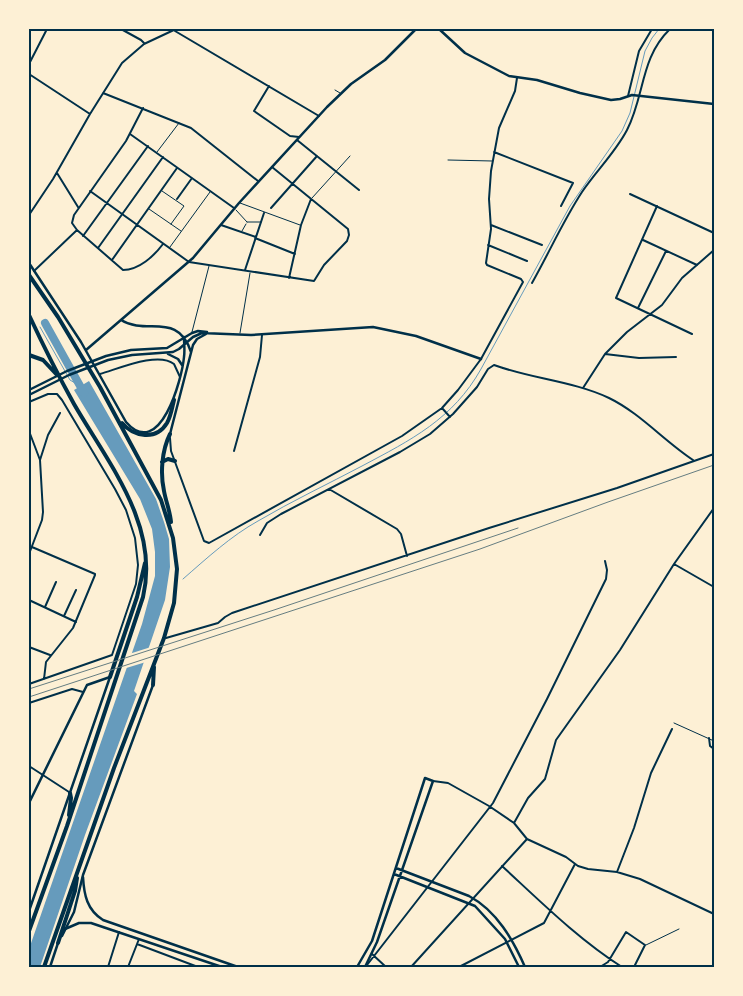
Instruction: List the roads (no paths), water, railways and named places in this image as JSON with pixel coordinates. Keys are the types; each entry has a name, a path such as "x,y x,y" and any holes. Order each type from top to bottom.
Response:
{"highway":[{"path":"29,275 58,317 117,418 161,500 171,530"},
{"path":"29,315 60,378 136,511 144,536 146,561 143,597 67,826 29,931"},
{"path":"29,356 43,360 60,378"},
{"path":"117,418 127,429 134,433 155,434 166,423 174,400"},
{"path":"44,967 114,768 164,638 176,591 176,558 170,513 163,487 162,462 165,446 170,434"},
{"path":"162,462 168,459 175,461"},
{"path":"110,677 137,596 146,561"},
{"path":"153,685 155,662"},
{"path":"67,826 70,793"},
{"path":"58,943 74,891 79,866"}],"street":[{"path":"29,64 47,29"},
{"path":"121,29 141,40 144,44"},
{"path":"29,215 57,173 90,114 122,63 144,44 175,29 177,34 319,116"},
{"path":"86,350 189,262 239,203 340,93 385,60 416,29"},
{"path":"439,29 465,54 506,75 537,80 608,100 618,100 638,95 714,104"},
{"path":"628,96 639,51 652,29"},
{"path":"532,283 581,194 623,138 633,116 645,69 658,42 670,29"},
{"path":"29,74 90,114"},
{"path":"213,333 203,335 193,345 170,434 170,444 175,461 204,541 209,543 402,436 443,409 481,359 523,282 521,279 486,264 490,224 489,188 494,152 499,128 516,88 517,78"},
{"path":"269,86 254,111 290,136 298,139 359,190"},
{"path":"335,90 340,93"},
{"path":"103,93 191,128 259,182"},
{"path":"143,108 130,134 78,208 72,218 72,223 83,236 123,270 153,257 163,244"},
{"path":"157,153 179,123"},
{"path":"130,134 235,209 247,222 261,222"},
{"path":"83,236 148,146"},
{"path":"494,152 573,184 561,206"},
{"path":"271,208 317,156"},
{"path":"289,278 301,225 311,199 350,156"},
{"path":"98,248 163,157"},
{"path":"448,160 493,161"},
{"path":"112,260 177,167"},
{"path":"90,191 189,262 311,282 315,280 324,265 348,239 348,229 272,167"},
{"path":"57,173 78,208"},
{"path":"176,200 192,178"},
{"path":"161,190 184,206 171,224"},
{"path":"170,248 211,191"},
{"path":"630,194 714,233"},
{"path":"239,203 301,225"},
{"path":"657,206 616,298 692,334"},
{"path":"148,209 182,232"},
{"path":"245,271 264,213"},
{"path":"241,232 247,222"},
{"path":"490,224 542,245"},
{"path":"221,225 295,254"},
{"path":"34,271 77,230"},
{"path":"642,240 697,266"},
{"path":"488,245 527,261"},
{"path":"583,388 605,354 627,332 666,300 682,278 714,250"},
{"path":"638,308 666,251"},
{"path":"29,263 86,350 126,422 137,430 149,431 163,421 174,400 185,356 184,337 173,328 131,324 121,320"},
{"path":"192,333 209,265"},
{"path":"240,335 251,272"},
{"path":"29,390 106,356 167,348 192,333 202,331 240,335 379,328 419,337 481,359"},
{"path":"29,395 84,369 126,356 166,354 177,350 198,334 213,333"},
{"path":"234,451 260,357 262,334"},
{"path":"185,343 191,353"},
{"path":"166,354 178,359 182,367"},
{"path":"605,354 639,358 676,357"},
{"path":"100,374 152,359 162,358 174,364 178,369 180,378"},
{"path":"260,534 270,520 421,440 450,416 471,394 488,369 494,365 583,388 621,405 693,460"},
{"path":"29,402 52,393 59,396 123,503 132,526 137,554 137,577 134,595 112,655 29,684"},
{"path":"443,409 450,416"},
{"path":"40,460 48,435 60,413"},
{"path":"29,431 40,460 43,516 29,554"},
{"path":"164,638 218,623 225,616 232,613 617,488 714,454"},
{"path":"329,489 397,529 401,534 407,556"},
{"path":"514,823 528,798 545,779 556,740 620,650 674,564 714,508"},
{"path":"32,547 95,574 76,622 71,631 50,655 44,666 44,679"},
{"path":"365,967 492,803 520,753 606,579 605,561"},
{"path":"674,564 714,587"},
{"path":"45,607 56,582"},
{"path":"64,616 76,590"},
{"path":"29,600 76,622"},
{"path":"29,648 50,655"},
{"path":"29,802 89,684 110,677"},
{"path":"29,908 110,677"},
{"path":"50,967 58,943 74,912 83,875 153,685"},
{"path":"29,703 72,689 84,692"},
{"path":"674,723 714,741"},
{"path":"617,872 634,828 651,773 672,729"},
{"path":"709,738 710,746 714,749"},
{"path":"29,766 70,793"},
{"path":"358,967 372,941 425,778 448,783 489,806 514,823 527,839 566,857 575,864 588,869 617,872 646,882 714,914"},
{"path":"373,955 433,781"},
{"path":"411,967 527,839"},
{"path":"459,967 542,925 546,921 575,864"},
{"path":"502,866 551,911 622,967"},
{"path":"396,868 478,908 507,942 519,967"},
{"path":"394,874 473,898 482,904 512,940 525,967"},
{"path":"83,875 85,899 93,912 103,920 238,967"},
{"path":"65,929 79,923 88,922 222,967"},
{"path":"634,967 646,945 679,929"},
{"path":"108,967 119,932"},
{"path":"600,967 610,959 626,932 646,945"},
{"path":"128,967 139,939"},
{"path":"137,944 198,967"},
{"path":"373,955 386,967"}],"water":[{"path":"89,381 156,499 169,539 170,567 165,600 134,691 137,694 85,835 40,967 29,967 29,949 142,624 155,576 155,552 152,529 140,499 74,390"}],"waterway":[{"path":"183,579 238,533 284,506 414,437 444,415 457,402 481,369 570,206 622,131 630,113 645,51 659,29"},
{"path":"45,323 84,393"},
{"path":"40,327 70,380 80,386"}],"railway":[{"path":"29,697 480,549 714,465"},
{"path":"29,689 274,610 518,528"}]}
